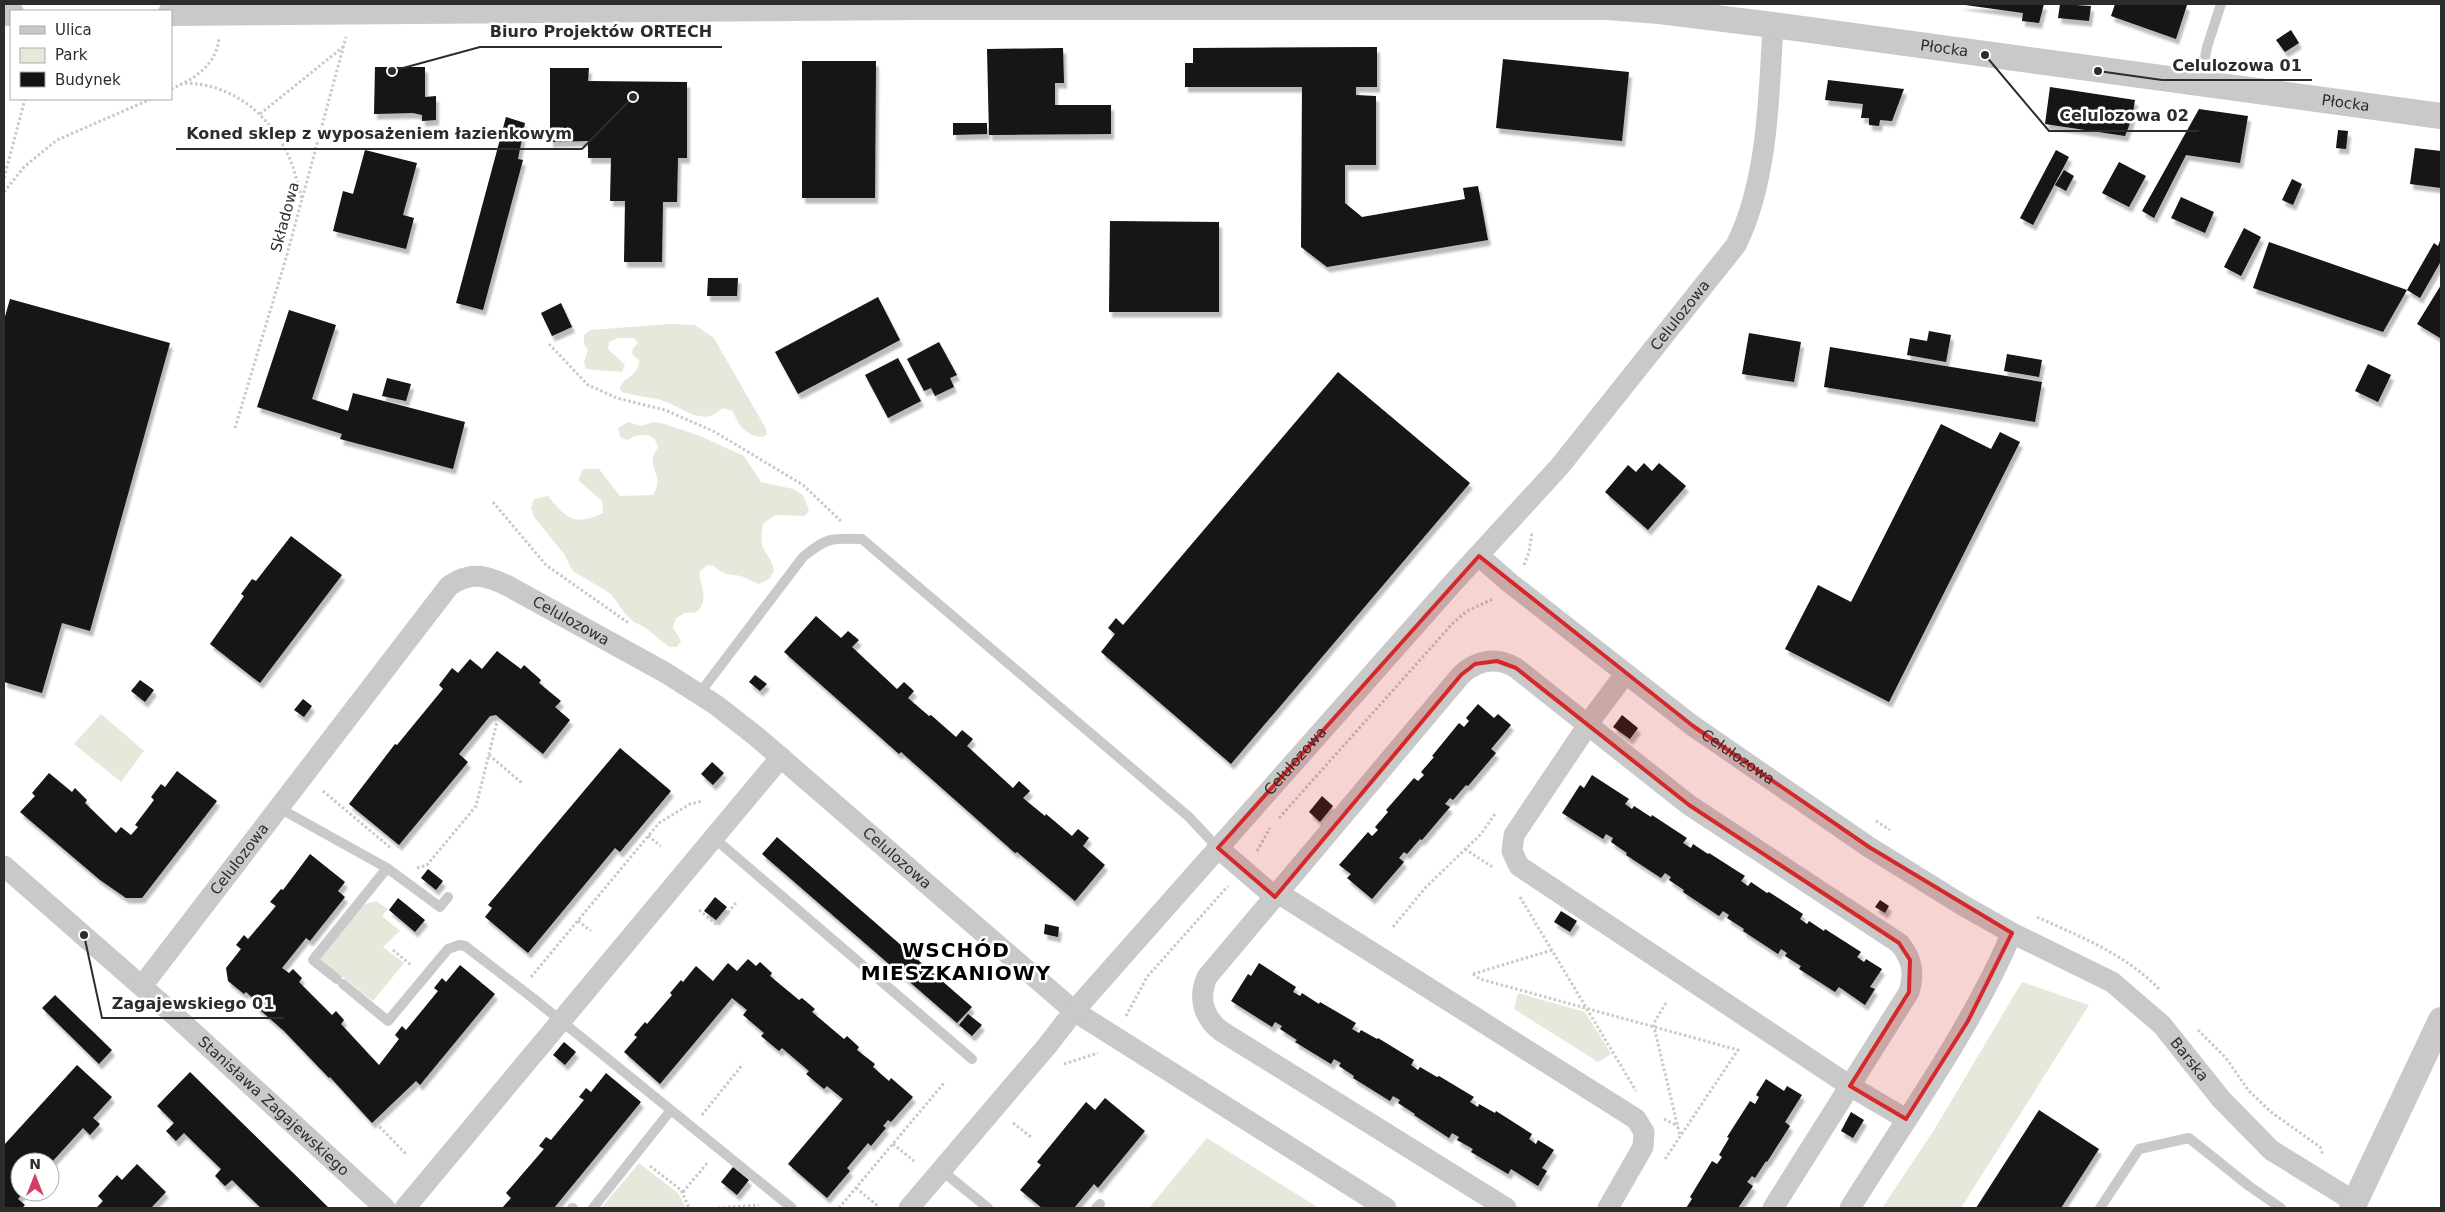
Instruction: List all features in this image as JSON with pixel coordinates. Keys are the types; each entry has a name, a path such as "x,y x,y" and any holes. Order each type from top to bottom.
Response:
{"street":[{"name":"Płocka","path":"172,13 1017,5 1475,5 1608,7 1659,10 2441,116"},
{"name":"Celulozowa","path":"909,1208 1047,1046 1074,1011 1560,466 1736,245 1748,222 1758,187 1773,25"},
{"name":"Celulozowa","path":"1479,556 1510,583 1693,726 1861,842 1964,906 2012,933"},
{"name":"Celulozowa","path":"142,986 449,586 460,578 472,575 490,577 666,672 699,694 781,757 1074,1011"},
{"path":"1506,1208 1221,1031 1208,1018 1204,1010 1202,993 1207,977 1461,676 1475,664 1496,661 1508,664 1689,805 1899,943 1906,950 1913,972 1909,992 1773,1208"},
{"path":"1625,674 1514,835 1512,851 1519,866 1850,1086 1906,1119"},
{"path":"405,1208 781,757"},
{"path":"1218,848 1242,870 1276,895 1636,1119 1644,1132 1643,1147 1608,1208"},
{"name":"Stanisława Zagajewskiego","path":"4,866 142,986 385,1208"},
{"path":"1850,1208 1968,1020 1997,969 2012,933"},
{"name":"Barska","path":"2012,933 2112,982 2162,1025 2221,1099 2271,1150 2353,1205 2430,1054 2441,1020"},
{"path":"1074,1011 1386,1208"}],"lane":[{"path":"2200,84 2208,47 2221,4"},
{"path":"699,694 803,557 816,546 832,538 862,540 1189,817 1218,848"},
{"path":"279,808 387,868 440,907 448,897"},
{"path":"714,838 972,1059"},
{"path":"387,868 313,960 388,1021 448,949 459,945 465,946 561,1021 789,1206"},
{"path":"593,1208 671,1110"},
{"path":"2100,1208 2139,1149 2189,1138 2280,1208"},
{"path":"941,1170 988,1208"}],"path":[{"name":"Składowa","path":"235,428 302,199 353,10"},
{"path":"172,89 185,83 203,71 214,58 218,45 221,13"},
{"path":"260,114 343,46"},
{"path":"185,83 202,84 228,92 260,114 277,135 287,152 302,199"},
{"path":"4,178 25,100"},
{"path":"4,192 24,167 58,140 149,100"},
{"path":"549,344 588,385 617,398 664,410 715,432 803,485 862,540"},
{"path":"493,502 546,565 633,626"},
{"path":"1525,563 1533,569"},
{"path":"1126,1016 1147,977 1253,858 1269,829 1453,623 1467,611 1482,605"},
{"path":"415,867 427,865 476,806 497,722"},
{"path":"489,755 522,782"},
{"path":"324,791 394,850"},
{"path":"528,981 659,823 690,804 703,801"},
{"path":"1393,926 1426,888 1481,834 1495,814"},
{"path":"1871,817 1895,834"},
{"path":"648,836 661,846"},
{"path":"1465,849 1496,869"},
{"path":"1518,894 1641,1099"},
{"path":"698,910 717,925 736,904"},
{"path":"2036,916 2112,952 2136,967 2164,994"},
{"path":"578,921 590,931"},
{"path":"394,950 425,977"},
{"path":"1552,950 1473,974 1480,979 1738,1050 1660,1167"},
{"path":"1666,1003 1654,1023 1654,1027 1680,1136"},
{"path":"2192,1023 2226,1058 2248,1090 2271,1112 2323,1151 2323,1155 2312,1176"},
{"path":"1061,1066 1100,1051"},
{"path":"692,1127 743,1064"},
{"path":"840,1208 944,1083"},
{"path":"376,1123 406,1154"},
{"path":"1013,1123 1031,1137"},
{"path":"892,1144 914,1161"},
{"path":"682,1192 719,1149"},
{"path":"636,1154 682,1192 689,1208"},
{"path":"856,1188 878,1206"},
{"path":"718,1208 789,1206"}],"highlighted area":[{"path":"1479,556 1693,726 1869,847 2012,933 1968,1021 1906,1119 1850,1086 1909,992 1910,960 1899,943 1689,805 1516,668 1497,661 1475,664 1461,675 1275,897 1218,848"}],"green space":[{"path":"670,324 695,325 714,338 765,427 767,434 763,437 752,435 740,426 733,411 722,408 715,414 700,416 661,400 622,392 620,388 622,384 637,370 638,366 639,361 632,354 633,348 638,343 634,338 618,338 609,342 608,349 625,365 622,372 586,369 584,362 588,350 584,344 584,335 590,330"},
{"path":"628,422 641,426 653,422 665,424 700,436 744,456 761,482 793,489 803,495 809,510 805,516 775,515 763,524 761,541 774,571 769,579 759,584 742,577 723,573 714,566 708,565 699,572 703,603 697,612 685,613 676,618 673,627 681,641 677,647 669,647 646,628 634,622 626,615 611,594 573,571 564,554 534,517 531,507 534,499 548,496 566,515 578,520 603,513 602,501 578,480 583,469 599,469 620,496 653,495 658,481 653,461 658,447 653,438 649,436 641,435 627,440 620,437 618,428"},
{"path":"101,714 144,751 121,782 74,744"},
{"path":"376,901 388,909 382,916 400,931 383,947 404,963 373,1001 320,959 362,905"},
{"path":"2022,982 2089,1005 1961,1208 1882,1208 1934,1130"},
{"path":"1518,993 1585,1012 1611,1054 1598,1062 1514,1009"},
{"path":"1207,1138 1319,1208 1149,1208"},
{"path":"639,1163 678,1193 686,1208 602,1207"}],"building":[{"path":"1958,4 2044,4 2039,23 2022,21 2023,13"},
{"path":"2060,4 2091,6 2089,21 2058,18"},
{"path":"2115,4 2187,5 2176,39 2111,16"},
{"path":"2291,30 2299,43 2285,52 2276,40"},
{"path":"1377,47 1377,87 1356,87 1356,95 1376,96 1376,165 1345,165 1345,203 1362,217 1465,199 1463,188 1478,186 1488,240 1327,267 1301,247 1302,87 1185,87 1185,63 1193,63 1193,48"},
{"path":"1063,48 1064,83 1055,83 1055,105 1111,105 1111,134 989,135 987,49"},
{"path":"1503,59 1629,72 1622,141 1496,128"},
{"path":"802,61 876,61 875,198 802,198"},
{"path":"375,67 425,67 425,97 436,96 436,120 422,121 422,115 413,113 374,114"},
{"path":"550,68 589,68 588,81 687,82 687,158 678,158 677,202 663,202 662,262 624,262 625,201 610,201 611,158 588,158 588,141 550,142"},
{"path":"1828,80 1904,89 1892,121 1880,120 1879,126 1869,125 1869,118 1861,118 1863,104 1825,100"},
{"path":"2050,87 2135,100 2132,118 2125,136 2045,124"},
{"path":"2199,109 2248,116 2240,163 2186,155 2154,218 2142,211"},
{"path":"506,117 525,123 518,159 523,160 483,310 456,303"},
{"path":"953,123 987,123 987,134 953,135"},
{"path":"2338,130 2348,131 2346,149 2336,148"},
{"path":"2415,148 2441,151 2441,188 2410,184"},
{"path":"365,150 417,163 403,215 414,218 406,249 333,231 343,191 353,194"},
{"path":"2056,150 2069,157 2033,225 2020,218"},
{"path":"2119,162 2146,176 2129,207 2102,193"},
{"path":"2064,170 2074,176 2066,191 2055,185"},
{"path":"2292,179 2302,184 2293,205 2282,200"},
{"path":"2181,197 2214,212 2205,233 2171,218"},
{"path":"1110,221 1219,222 1219,312 1109,312"},
{"path":"2244,228 2261,237 2241,276 2224,267"},
{"path":"2441,238 2441,261 2420,298 2407,290 2434,243 2438,246"},
{"path":"2269,242 2407,290 2383,332 2253,288"},
{"path":"708,278 738,278 737,296 707,296"},
{"path":"2441,285 2441,337 2440,338 2417,324"},
{"path":"878,297 900,340 798,394 775,352"},
{"path":"10,299 170,343 90,631 62,623 42,693 4,682 4,320"},
{"path":"561,303 572,327 552,336 541,313"},
{"path":"289,310 336,325 312,399 348,411 353,393 465,422 453,469 340,439 342,434 257,407"},
{"path":"1929,331 1951,335 1946,362 1907,355 1910,338 1927,341"},
{"path":"1749,333 1801,342 1794,382 1742,374"},
{"path":"939,342 957,375 950,378 954,387 935,396 931,388 924,391 907,359"},
{"path":"1830,347 2042,382 2035,422 1824,387"},
{"path":"2007,354 2042,360 2039,377 2004,371"},
{"path":"898,358 921,401 888,418 865,375"},
{"path":"2368,364 2391,375 2378,402 2355,391"},
{"path":"1338,372 1470,483 1231,764 1101,652 1115,634 1108,628 1116,618 1123,625"},
{"path":"387,378 411,384 406,401 382,396"},
{"path":"1941,424 1991,449 2000,432 2020,442 1889,702 1785,649 1818,585 1851,602"},
{"path":"1644,463 1652,471 1659,463 1686,486 1648,530 1605,492 1628,465 1636,472"},
{"path":"291,536 342,575 260,683 210,644 244,596 241,594 252,579 256,581"},
{"path":"816,616 841,638 848,631 859,640 852,647 897,689 904,682 914,691 908,698 929,716 931,715 956,737 962,730 973,739 967,746 1013,788 1019,781 1030,791 1023,798 1045,816 1046,814 1072,836 1078,829 1089,838 1083,846 1105,865 1075,901 1017,852 1015,853 901,752 899,754 784,652"},
{"path":"497,651 521,669 524,665 541,680 539,683 561,701 555,707 570,720 543,754 496,715 490,716 459,754 468,762 399,845 349,804 395,744 397,745 443,689 439,685 452,668 458,673 470,659 482,669"},
{"path":"755,675 767,684 760,691 749,682"},
{"path":"140,680 154,690 145,702 131,691"},
{"path":"303,699 312,706 304,717 294,710"},
{"path":"1478,704 1494,718 1498,714 1511,725 1491,749 1496,753 1468,786 1466,785 1453,800 1450,798 1445,804 1450,807 1422,840 1420,839 1407,854 1404,852 1399,858 1404,862 1372,899 1347,878 1351,874 1339,865 1368,832 1372,836 1378,830 1375,827 1388,812 1386,810 1414,778 1418,781 1424,775 1421,772 1434,757 1432,756 1459,723 1464,727 1469,721 1466,718"},
{"path":"1622,715 1638,728 1630,739 1613,727"},
{"path":"620,748 671,791 620,852 615,848 528,953 485,917 492,908 488,905"},
{"path":"712,762 724,773 713,785 701,774"},
{"path":"177,771 217,801 142,898 126,898 100,880 20,812 35,796 32,793 49,773 72,792 75,788 87,800 85,803 116,833 121,827 131,835 138,827 135,825 154,800 151,797 161,784 165,787"},
{"path":"1592,775 1629,799 1625,804 1632,809 1634,806 1651,817 1652,815 1687,838 1683,843 1691,848 1693,844 1709,853 1745,876 1741,881 1748,886 1751,882 1767,893 1769,892 1803,914 1800,919 1807,924 1809,921 1824,931 1825,929 1861,952 1857,957 1864,962 1866,959 1882,969 1870,987 1875,989 1865,1005 1839,987 1835,992 1799,969 1801,966 1785,956 1787,953 1781,949 1778,954 1743,931 1744,929 1727,918 1729,915 1723,911 1719,916 1683,892 1684,890 1669,880 1671,877 1665,873 1661,878 1626,855 1627,853 1611,842 1613,838 1606,834 1603,839 1562,813 1580,785 1584,788"},
{"path":"1322,796 1333,806 1320,822 1309,812"},
{"path":"777,837 972,1007 957,1023 762,854"},
{"path":"310,854 345,882 338,891 345,897 310,941 306,938 282,968 289,973 293,969 302,978 299,982 332,1015 336,1011 344,1020 341,1024 379,1065 399,1039 395,1035 402,1026 406,1030 438,991 434,988 442,978 446,982 460,965 495,994 420,1085 416,1081 372,1123 284,1031 252,1003 255,1000 228,981 226,968 241,949 236,945 244,935 248,939 276,906 270,902 281,889 283,890"},
{"path":"428,869 443,881 436,890 421,878"},
{"path":"715,897 727,907 716,920 704,911"},
{"path":"398,898 425,920 415,932 389,910"},
{"path":"1880,900 1889,906 1885,913 1875,907"},
{"path":"1561,911 1577,921 1570,932 1554,922"},
{"path":"1045,924 1059,927 1058,937 1044,934"},
{"path":"748,959 756,966 760,962 772,973 770,976 799,1000 802,998 815,1009 812,1012 844,1039 847,1036 859,1047 857,1050 875,1064 873,1067 889,1081 891,1078 913,1097 891,1122 888,1120 883,1126 886,1128 871,1146 868,1143 847,1168 850,1171 827,1198 788,1164 843,1099 827,1086 824,1089 806,1074 809,1071 782,1048 779,1051 761,1036 764,1033 743,1015 747,1010 732,998 660,1084 624,1052 637,1037 634,1035 645,1022 647,1024 672,995 670,993 681,980 683,982 696,966 713,981 728,963 737,971"},
{"path":"1259,963 1296,987 1293,992 1300,996 1302,993 1356,1023 1352,1029 1359,1033 1361,1030 1378,1038 1414,1060 1411,1065 1418,1070 1420,1067 1437,1077 1439,1076 1474,1097 1470,1102 1478,1107 1479,1104 1495,1113 1496,1111 1532,1134 1529,1139 1536,1144 1538,1140 1554,1150 1542,1168 1547,1171 1538,1186 1511,1169 1508,1174 1471,1152 1473,1149 1457,1140 1459,1137 1452,1133 1449,1138 1398,1103 1400,1100 1393,1096 1390,1101 1353,1078 1354,1076 1339,1066 1341,1063 1334,1059 1331,1064 1295,1042 1297,1040 1280,1029 1282,1026 1275,1022 1272,1027 1231,1001 1248,974 1251,976"},
{"path":"55,995 112,1050 99,1064 42,1008"},
{"path":"968,1014 982,1025 972,1036 959,1025"},
{"path":"564,1042 576,1052 565,1065 553,1055"},
{"path":"77,1065 112,1097 93,1118 100,1124 90,1135 83,1128 60,1153 10,1152 10,1202 22,1202 25,1205 22,1208 4,1208 4,1145"},
{"path":"190,1072 329,1208 261,1208 232,1180 225,1186 215,1176 221,1169 184,1133 176,1141 166,1131 174,1123 157,1106"},
{"path":"606,1073 641,1102 554,1208 502,1208 511,1198 506,1193 544,1149 539,1146 546,1137 551,1140 584,1100 579,1097 586,1088 591,1092"},
{"path":"1766,1079 1784,1091 1787,1086 1802,1095 1785,1122 1790,1126 1755,1178 1752,1176 1747,1182 1753,1186 1738,1208 1686,1208 1692,1199 1690,1197 1712,1161 1717,1164 1722,1157 1719,1155 1729,1138 1727,1137 1750,1101 1755,1104 1759,1097 1756,1095"},
{"path":"1105,1098 1145,1131 1098,1188 1094,1184 1074,1208 1042,1208 1020,1190 1041,1165 1037,1162 1086,1102 1095,1110"},
{"path":"2039,1110 2099,1149 2061,1208 1976,1208"},
{"path":"1851,1112 1864,1120 1853,1138 1841,1131"},
{"path":"137,1164 166,1192 151,1208 96,1208 103,1201 98,1196 117,1175 122,1180"},
{"path":"733,1167 749,1180 737,1195 721,1182"}],"place":[{"name":"Celulozowa 02","path":"1985,55"},
{"name":"Biuro Projektów ORTECH","path":"392,71"},
{"name":"Celulozowa 01","path":"2098,71"},
{"name":"Koned sklep z wyposażeniem łazienkowym","path":"633,97"},
{"name":"Zagajewskiego 01","path":"84,935"}],"district":[{"name":"WSCHÓD MIESZKANIOWY","path":"956,962"}]}
